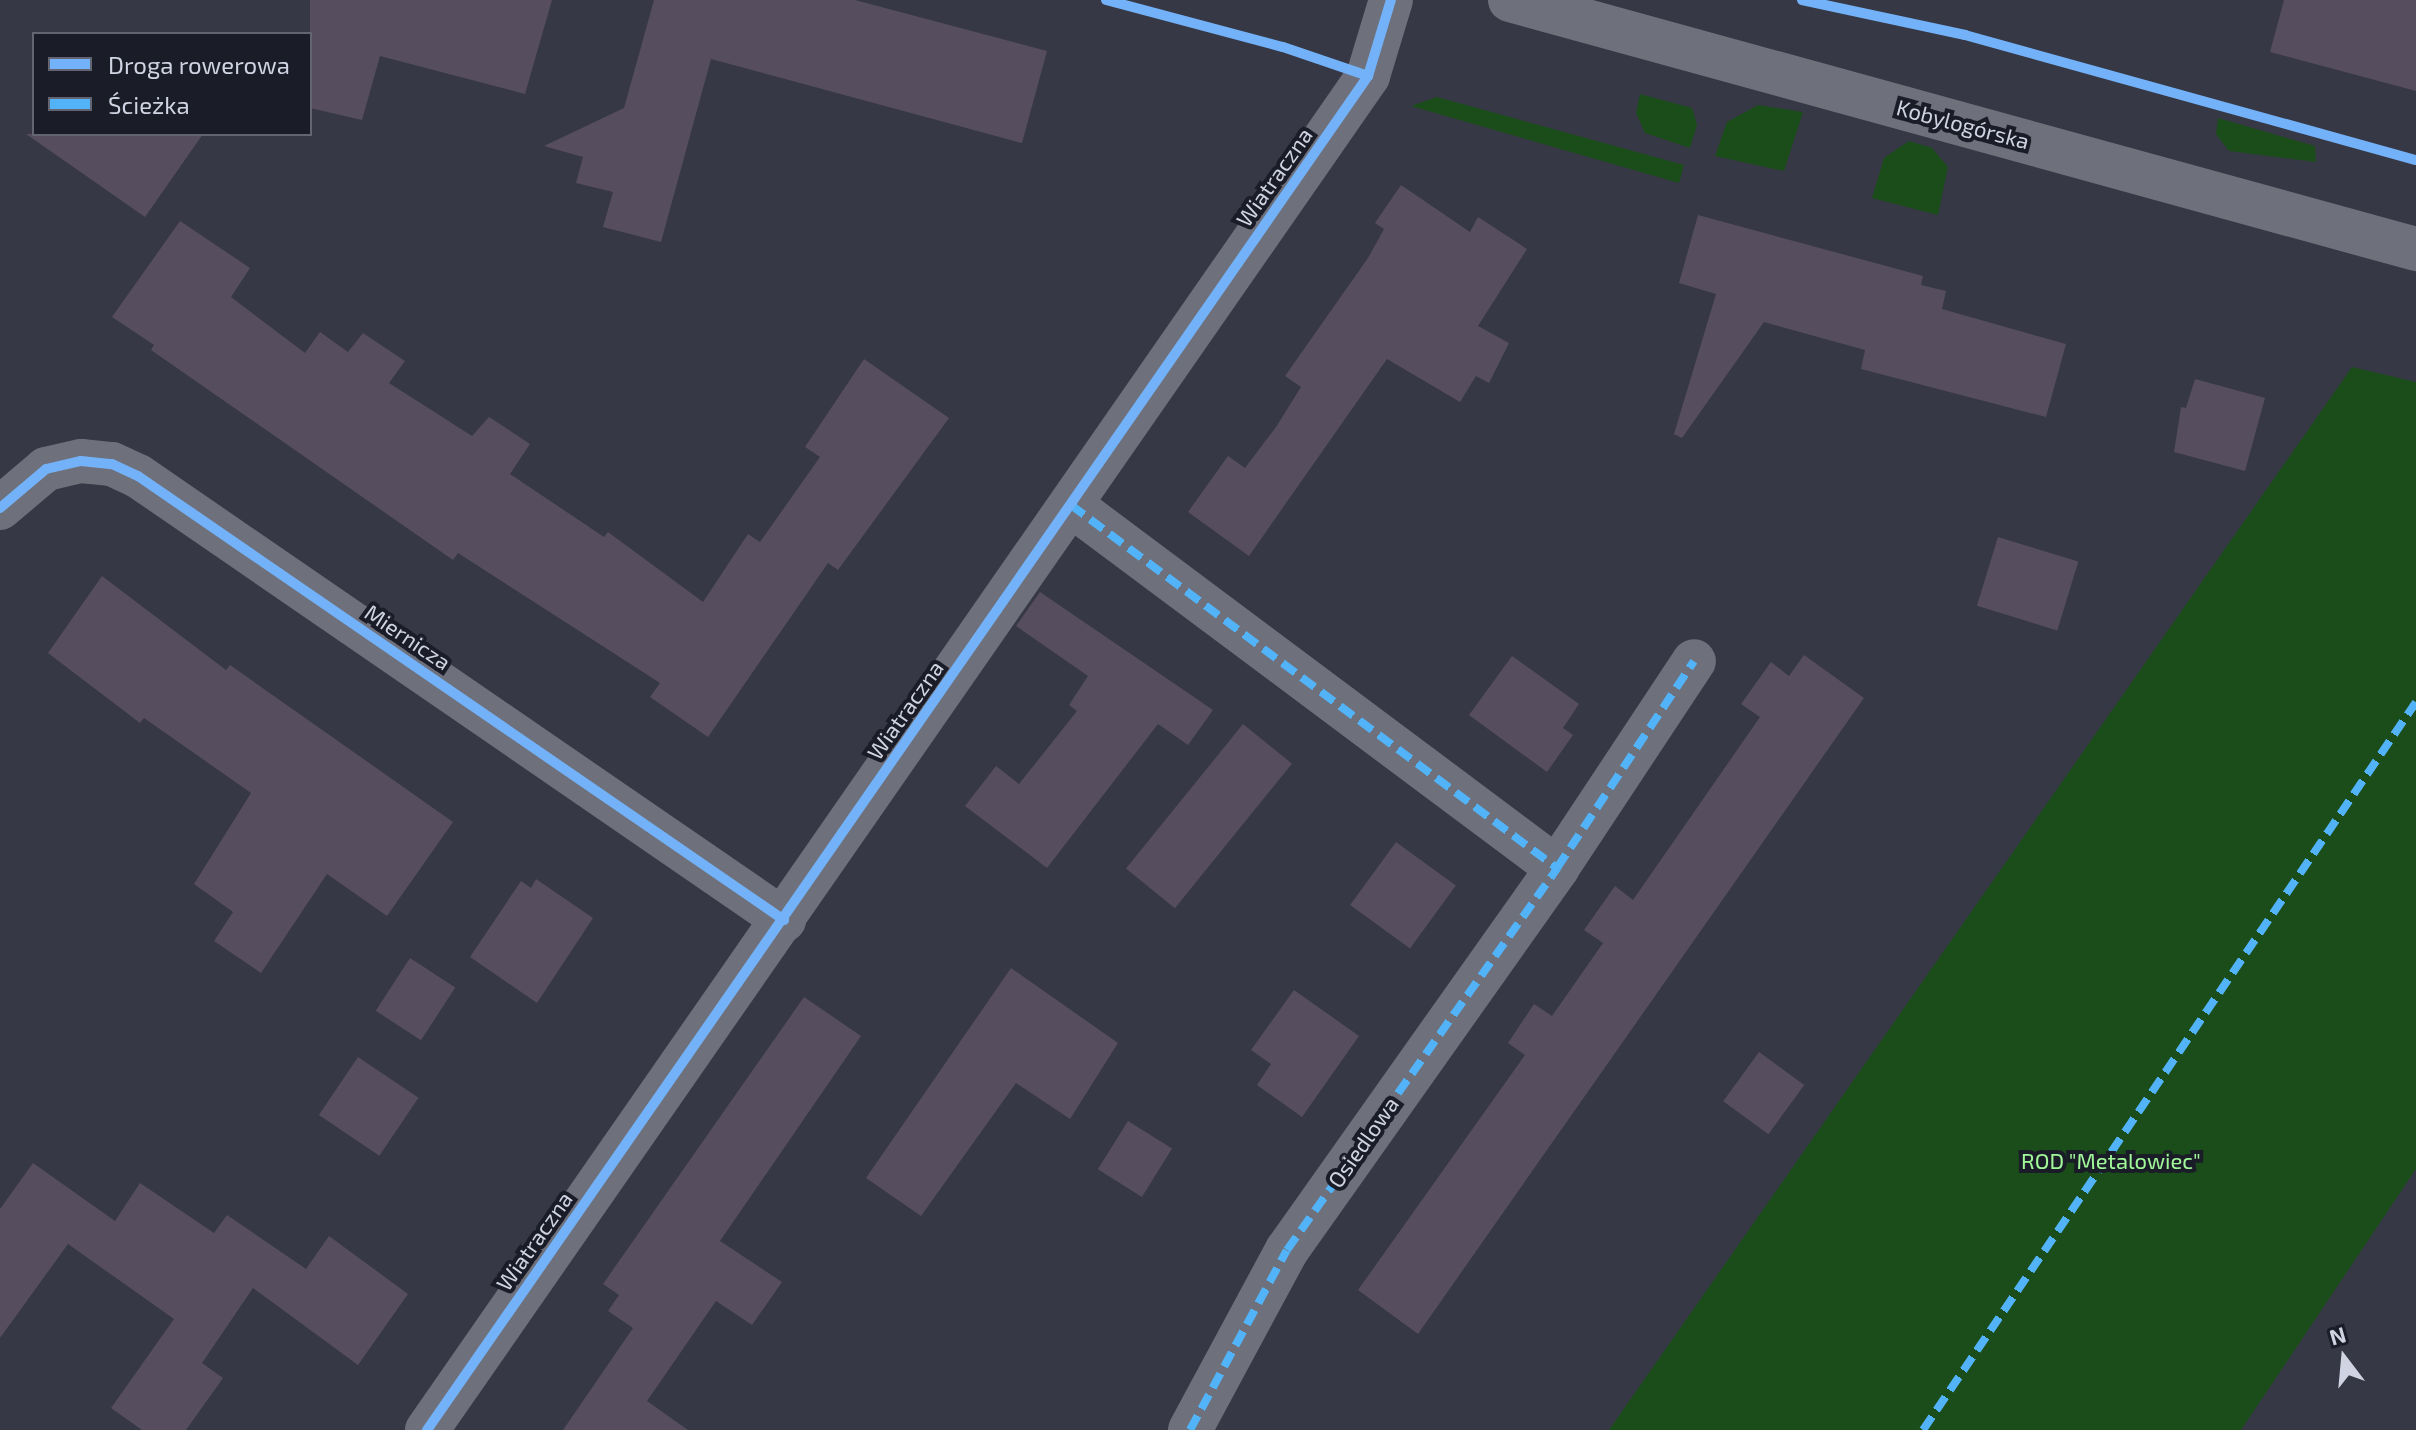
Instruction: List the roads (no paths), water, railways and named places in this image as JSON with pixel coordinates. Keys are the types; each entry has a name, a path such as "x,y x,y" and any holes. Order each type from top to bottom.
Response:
{"street":[{"name":"Wiatraczna","path":"427,1430 1368,76 1391,0"},
{"name":"Kobylogórska","path":"1510,0 2416,249"},
{"name":"Miernicza","path":"0,508 46,469 81,461 112,464 138,476 784,920"},
{"path":"1071,505 1557,868"},
{"name":"Osiedlowa","path":"1190,1430 1287,1250 1557,868 1694,661"}],"park label":[{"name":"ROD \"Metalowiec\"","path":"2111,1161"}]}
